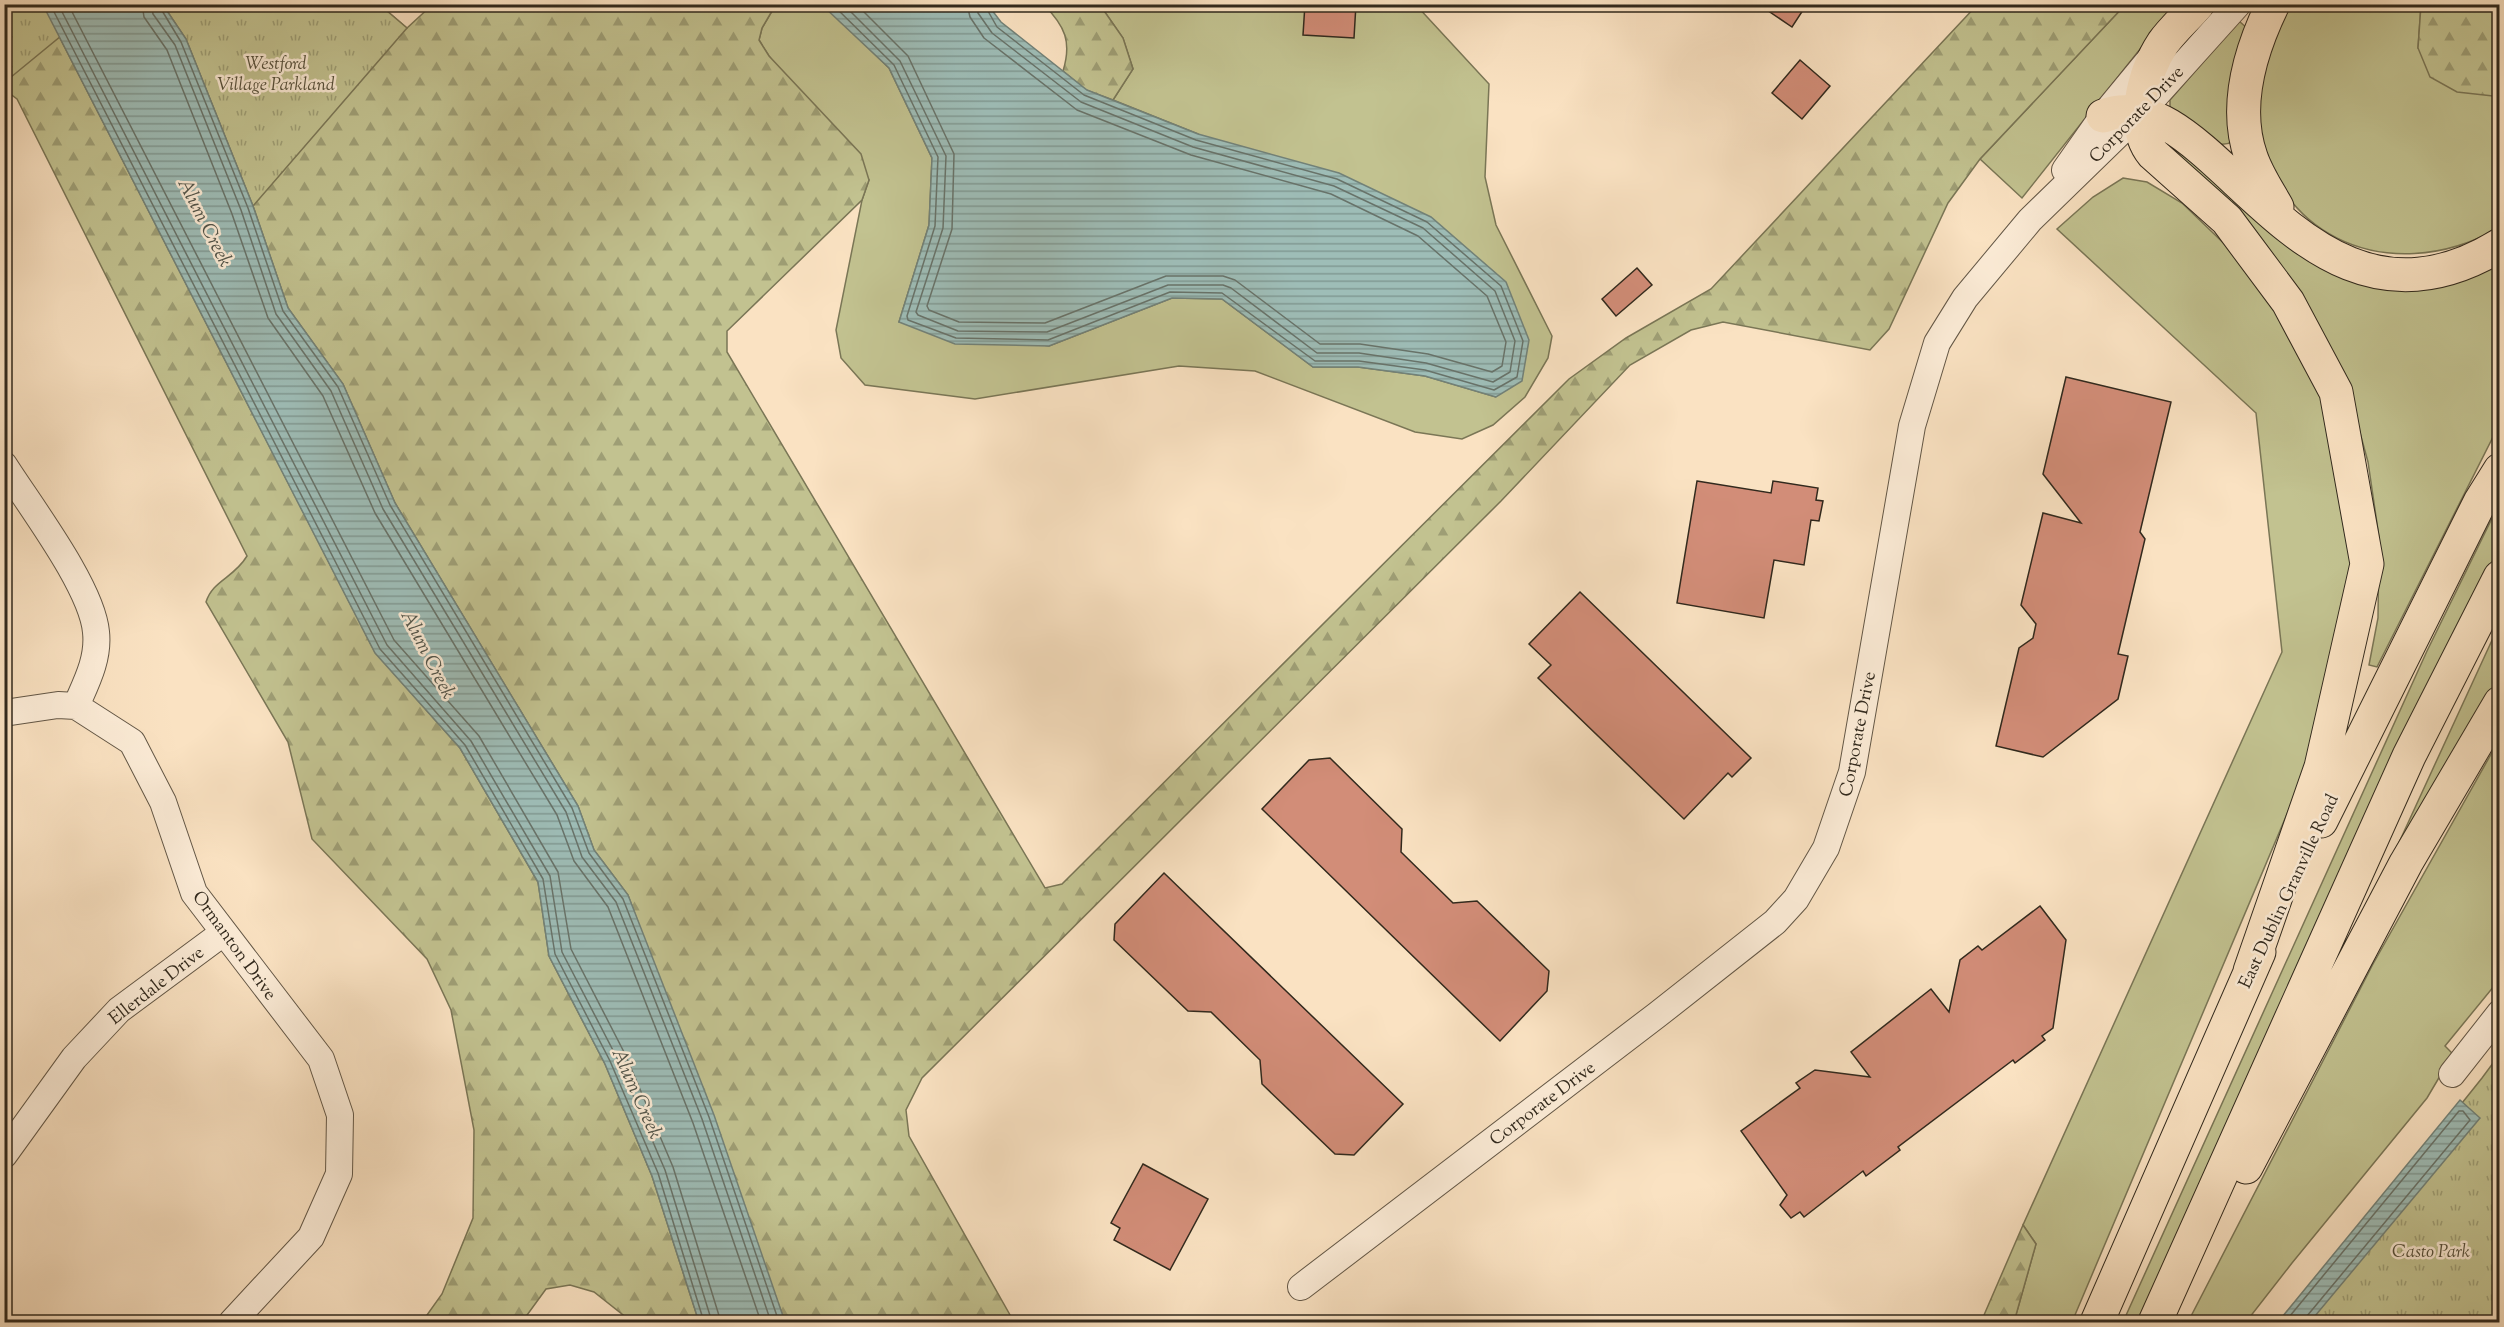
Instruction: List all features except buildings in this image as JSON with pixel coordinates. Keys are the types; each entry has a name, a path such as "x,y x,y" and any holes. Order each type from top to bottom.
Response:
{"main road":[{"name":"Corporate Drive","path":"2163,44 2198,4"},
{"path":"2273,4 2262,27 2247,71 2243,101 2245,131 2250,157 2289,226"},
{"path":"2163,44 2143,91 2139,114 2148,148 2227,220 2288,302 2336,392 2367,564 2321,767 2250,971"},
{"path":"2103,116 2118,112 2139,114 2169,123 2289,226 2330,255 2356,267 2378,273 2410,275 2446,270 2468,262 2499,245"},
{"name":"East Dublin Granville Road","path":"2097,1323 2250,971 2362,735 2480,502 2499,470"},
{"path":"2155,1323 2409,756 2499,577"},
{"path":"2164,1323 2406,862 2499,703"}],"street":[{"name":"Corporate Drive","path":"2030,220 2139,114 2238,4"},
{"name":"Corporate Drive","path":"1301,1287 1657,1015 1775,922 1796,899 1826,848 1852,772 1912,426 1937,343 1971,290 2030,220 2103,116 2163,44"},
{"path":"4,465 88,598 97,633 93,669 76,706 58,705 4,713"},
{"name":"Ormanton Drive","path":"76,706 132,742 164,802 194,893 321,1059 340,1115 339,1174 311,1237 232,1323"},
{"name":"Ellerdale Drive","path":"4,1155 74,1058 119,1010 223,933"},
{"path":"2452,1074 2499,1013"}],"green space":[{"path":"5,5 43,5 375,652 460,748 538,882 549,956 605,1064 652,1176 699,1322 632,1322 594,1292 570,1285 546,1289 522,1322 422,1322 442,1294 473,1218 474,1130 451,1010 427,959 312,839 288,742 206,602 214,589 247,556 17,99 5,90"},
{"path":"5,5 96,5 5,82"},
{"path":"163,5 380,5 407,28 432,5 771,5 772,11 762,28 759,40 769,56 861,154 869,180 862,200 727,331 727,352 1045,888 1062,884 1569,379 1626,338 1711,289 1977,5 2125,5 1980,159 1948,203 1889,329 1870,350 1723,322 1691,330 1630,365 1501,501 922,1078 906,1110 909,1136 1014,1322 785,1322 628,895 594,850 578,806 395,503 343,384 288,308 253,206 186,39"},
{"name":"Westford Village Parkland","path":"163,5 380,5 407,28 253,206 186,39"},
{"path":"771,5 824,5 889,68 932,158 929,225 899,322 1049,346 1172,298 1222,299 1313,367 1358,367 1425,376 1496,397 1198,134 1113,100 1133,69 1123,38 1100,5 1416,5 1489,84 1485,177 1496,225 1552,336 1548,358 1525,397 1493,425 1462,439 1415,432 1255,371 1179,366 975,399 865,385 841,358 836,330 862,200 869,180 769,56 759,40 762,28 772,11"},
{"path":"1044,5 1100,5 1123,38 1133,69 1113,100 1086,90 1063,71 1067,51 1065,35 1062,27"},
{"path":"2125,5 2175,5 2022,198 1980,159"},
{"path":"2289,5 2421,5 2418,48 2493,96 2499,93 2499,228 2457,246 2414,254 2374,251 2337,238 2305,216 2280,185 2264,146 2257,99 2257,86 2263,62"},
{"path":"2421,5 2499,5 2499,93 2493,96 2457,92 2430,77 2418,48"},
{"path":"2239,21 2248,29 2234,141 2216,144 2191,128 2170,107 2170,100"},
{"path":"2175,142 2305,256 2339,275 2361,282 2409,287 2456,279 2499,260 2499,425 2377,667 2369,665 2378,618 2379,537 2368,462 2350,396 2172,152 2169,146"},
{"path":"2123,178 2147,182 2182,203 2238,257 2289,329 2325,405 2354,563 2304,774 2072,1322 2014,1322 2036,1244 2023,1225 2282,652 2256,413 2057,229 2093,197"},
{"path":"2499,504 2499,548 2471,603 2145,1322 2123,1322 2427,651"},
{"path":"2499,625 2499,689 2396,849"},
{"path":"2499,740 2499,980 2445,1046 2453,1054 2427,1098 2246,1322 2188,1322 2373,964"},
{"name":"Casto Park","path":"2499,1055 2499,1322 2287,1322 2482,1078"},
{"path":"2023,1225 2036,1244 2014,1322 1981,1322"}],"water":[{"name":"Alum Creek","path":"43,5 163,5 186,39 253,206 288,308 343,384 395,503 578,806 594,850 628,895 714,1115 785,1322 699,1322 652,1176 605,1064 549,956 538,882 460,748 375,653"},
{"path":"822,5 988,5 1001,22 1087,90 1198,134 1339,173 1431,217 1506,282 1529,340 1522,381 1496,397 1425,376 1358,367 1313,367 1222,299 1172,298 1049,346 955,344 899,322 929,225 932,158 889,68"},
{"path":"2460,1100 2480,1118 2310,1322 2278,1322"}]}
